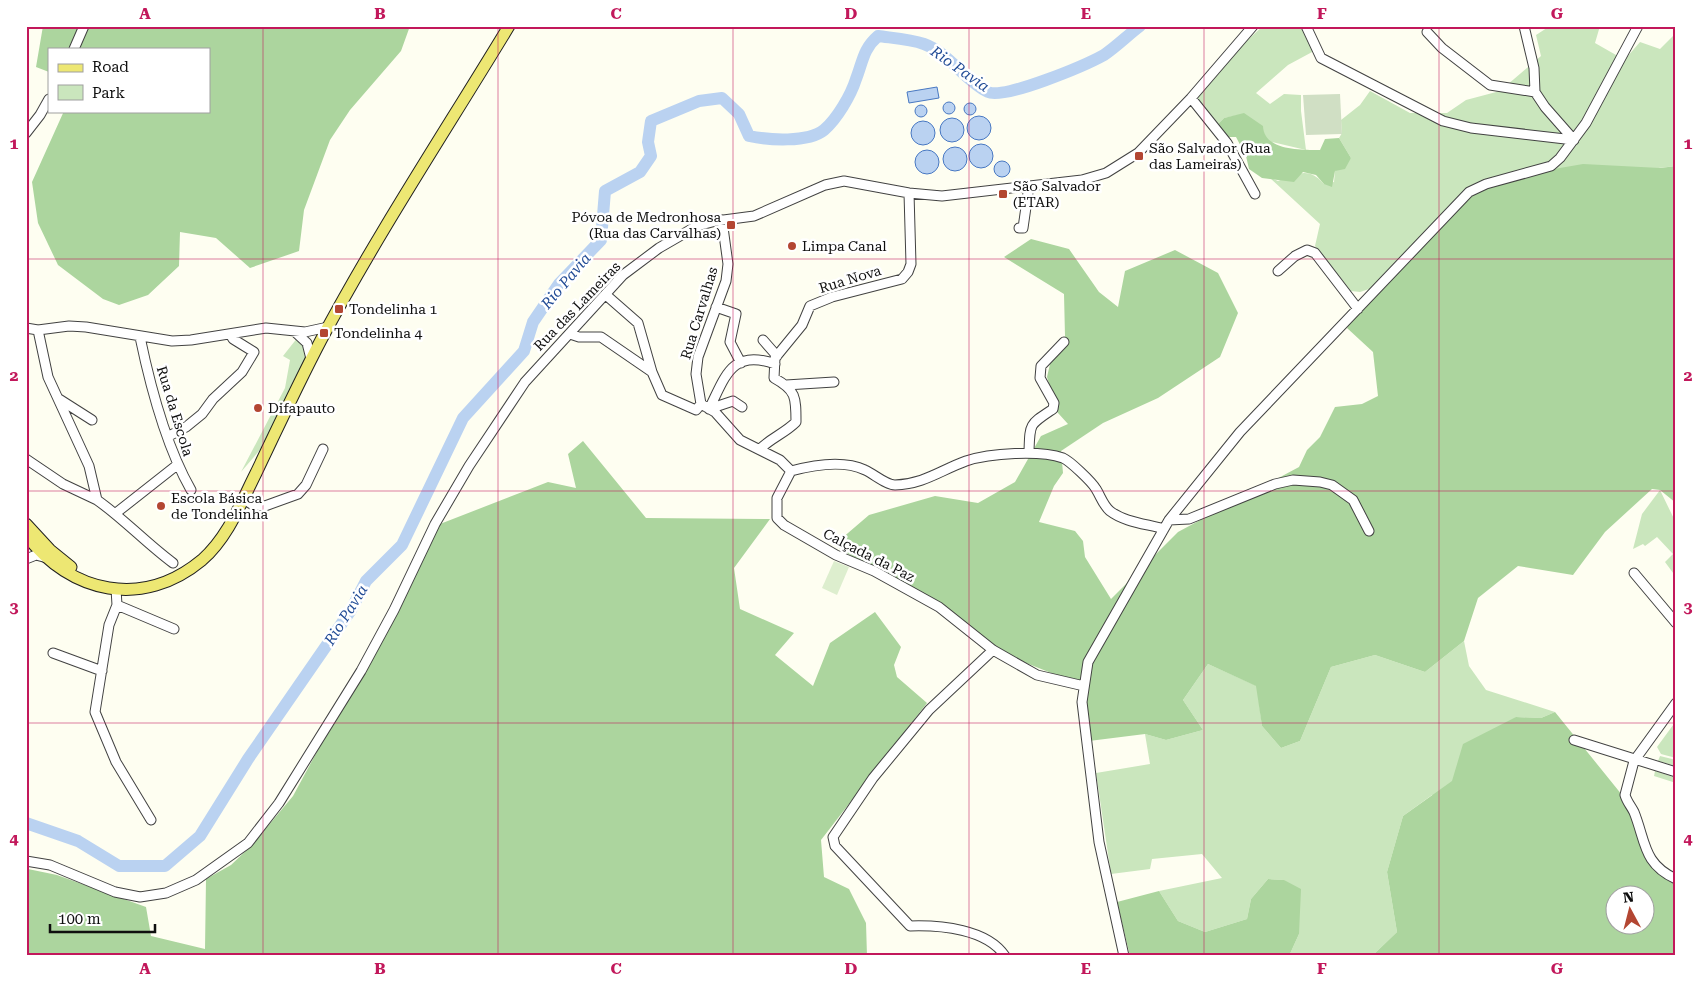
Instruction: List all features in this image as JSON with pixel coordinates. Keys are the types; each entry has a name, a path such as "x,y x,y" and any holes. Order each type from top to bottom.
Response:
{"main road":[{"path":"26,535 30,550 47,558 79,580 94,586 116,589 153,586 168,581 190,569 211,551 223,536 243,499 328,327 509,26"},
{"path":"26,524 61,560 94,578"},
{"path":"26,530 34,540 30,550"},
{"path":"30,550 39,546 55,561 81,577 118,584 160,580 190,569"}],"street":[{"path":"74,48 84,26"},
{"name":"Rua das Lameiras","path":"26,861 50,865 115,892 140,897 166,893 196,880 248,842 262,827 278,803 352,686 394,610 435,524 469,466 527,380 623,275 659,248 697,226 762,214 825,185 844,181 909,193 942,196 1082,180 1106,173 1138,153 1191,98 1253,26"},
{"path":"1306,26 1321,58 1443,121 1471,128 1574,140"},
{"path":"1524,26 1534,68 1535,92 1545,107 1574,140"},
{"path":"1124,956 1100,842 1082,702 1088,662 1169,520 1240,432 1469,192 1486,184 1551,166 1574,140 1591,114 1638,26"},
{"path":"1427,32 1442,48 1490,85 1535,92"},
{"path":"1191,98 1227,144 1255,194"},
{"path":"26,133 48,101"},
{"path":"1019,228 1023,228 1029,186"},
{"name":"Rua Nova","path":"776,360 802,325 810,306 832,297 902,279 908,272 911,264 909,193"},
{"name":"Rua Carvalhas","path":"701,404 696,374 698,357 726,281 728,264 722,220"},
{"path":"1278,271 1295,256 1307,250 1316,253 1358,309"},
{"path":"606,295 638,323 652,372 662,395 696,410 701,404 710,409 740,440 780,460 791,471 810,466 852,466 863,469 892,485 935,476 968,460 1029,452 1066,459 1096,488 1100,499 1110,510 1119,516 1164,529"},
{"path":"716,307 736,314 730,342 741,363"},
{"path":"26,328 38,330 68,326 86,327 172,341 191,340 266,328 294,331 328,327"},
{"path":"38,330 48,377 89,466 97,500"},
{"path":"307,343 320,342 313,330"},
{"path":"294,331 307,343 311,359"},
{"path":"168,436 186,428 242,372 254,352 233,339 230,334"},
{"path":"570,334 579,337 601,337 652,372"},
{"name":"Rua da Escola","path":"140,337 146,368 176,465 191,490"},
{"path":"760,449 768,440 787,431 796,422 794,394 786,385 774,378 776,360 762,340"},
{"path":"1029,452 1030,428 1033,422 1053,409 1054,403 1040,378 1041,366 1064,342"},
{"path":"710,409 723,378 741,363 755,359 776,360"},
{"path":"786,385 834,382"},
{"path":"59,399 92,420"},
{"path":"710,409 733,402 742,406"},
{"path":"243,499 253,505 265,506 298,494 306,485 323,449"},
{"path":"26,459 63,484 97,500 116,513 148,544 172,563"},
{"path":"116,513 176,465"},
{"name":"Calçada da Paz","path":"791,471 777,498 777,518 784,525 836,555 874,571 939,607 993,650 1037,675 1084,686"},
{"path":"1169,520 1189,518 1275,484 1293,480 1332,485 1344,492 1353,500 1369,531"},
{"path":"26,559 36,555 47,558"},
{"path":"1634,573 1676,622"},
{"path":"116,589 116,605 109,625 95,712 116,762 151,820"},
{"path":"116,605 174,629"},
{"path":"993,650 929,710 873,778 833,837 835,846 910,926 928,926 973,934 991,940 1005,956"},
{"path":"53,653 102,671"},
{"path":"1676,704 1634,761 1625,795 1627,803 1633,811 1646,852 1662,872 1676,879"},
{"path":"1574,740 1634,761 1676,772"}],"green space":[{"path":"43,26 410,26 401,51 350,110 330,140 304,210 299,251 250,268 216,238 180,232 179,266 148,295 119,305 103,299 58,265 38,223 32,182 64,112 210,112 210,48 48,48 48,72 36,67"},
{"path":"1263,26 1302,26 1314,51 1288,65 1256,93 1270,104 1284,94 1301,95 1306,150 1268,141 1244,114 1224,118 1217,125 1197,97 1243,44"},
{"path":"1550,26 1600,26 1595,43 1616,55 1627,57 1640,42 1660,49 1676,33 1676,166 1467,190 1369,289 1360,292 1351,291 1315,246 1320,224 1269,177 1278,181 1297,174 1308,173 1318,178 1324,184 1334,182 1335,171 1351,158 1339,138 1342,133 1341,120 1360,105 1370,91 1410,113 1447,113 1466,100 1500,91 1541,56 1536,35"},
{"path":"1340,94 1342,134 1306,135 1303,95"},
{"path":"1244,113 1263,126 1265,134 1276,145 1294,149 1320,150 1325,139 1339,138 1351,158 1345,169 1335,171 1332,187 1324,184 1316,175 1303,172 1294,182 1262,178 1249,169 1246,156 1236,137 1226,137 1217,125 1224,118"},
{"path":"1583,164 1660,168 1676,166 1676,503 1660,490 1652,489 1605,532 1573,575 1518,566 1478,598 1464,641 1425,672 1375,655 1331,667 1300,741 1281,748 1262,726 1256,686 1208,664 1183,700 1203,730 1166,740 1145,734 1089,741 1084,686 1016,659 834,545 869,515 935,496 978,503 1015,482 1041,436 1068,424 1058,413 1047,377 1050,364 1065,336 1064,294 1004,257 1031,239 1069,249 1099,292 1118,307 1125,271 1175,250 1218,273 1238,313 1220,357 1158,398 1103,423 1061,451 1063,473 1054,486 1039,522 1075,531 1083,541 1085,557 1111,599 1178,532 1299,467 1307,450 1320,437 1335,407 1362,404 1378,396 1373,352 1347,328 1369,289 1467,190 1491,180"},
{"path":"298,337 302,340 307,356 265,444 241,472 285,388 290,360 283,356"},
{"path":"583,441 646,518 770,519 734,568 740,609 794,633 775,655 813,686 830,643 875,612 901,647 894,665 897,677 927,703 821,840 824,877 849,889 866,923 867,956 26,956 26,869 57,875 146,907 151,936 205,949 206,879 231,865 253,844 293,796 440,524 548,482 576,488 568,454"},
{"path":"1660,490 1676,523 1676,577 1665,562 1673,554 1657,537 1645,546 1643,544 1633,549 1642,514"},
{"path":"834,561 849,567 837,595 822,588"},
{"path":"1464,641 1469,666 1486,690 1555,712 1541,718 1516,717 1472,819 1432,795 1403,816 1387,872 1397,932 1372,956 1289,956 1299,934 1284,880 1268,879 1251,899 1247,919 1205,932 1178,921 1159,891 1222,878 1202,854 1152,859 1150,869 1111,874 1096,773 1150,764 1145,734 1166,740 1203,730 1183,700 1208,664 1257,686 1262,726 1281,748 1300,741 1331,667 1375,655 1425,672"},
{"path":"1555,712 1639,816 1657,865 1676,875 1676,956 1372,956 1397,932 1387,872 1403,816 1452,781 1463,744 1516,717 1541,718"},
{"path":"1676,721 1676,758 1661,754 1657,747"},
{"path":"1660,756 1676,760 1676,766 1658,761"},
{"path":"1655,771 1676,778 1676,783 1654,776"},
{"path":"1268,879 1284,880 1301,889 1299,934 1289,956 1130,956 1117,902 1159,891 1178,921 1205,932 1247,919 1251,899"}],"water":[{"path":"937,87 939,98 909,103 907,92"},
{"path":"947,102 951,102 955,108 951,114 947,114 943,110 943,106"},
{"path":"968,103 972,103 976,109 972,115 968,115 964,111 964,107"},
{"path":"919,105 923,105 927,111 923,117 919,117 915,113 915,109"},
{"path":"979,116 988,119 991,128 988,137 979,140 970,137 967,128 970,119"},
{"path":"952,118 961,121 964,130 961,139 952,142 943,139 940,130 943,121"},
{"path":"923,121 932,124 935,133 932,142 923,145 914,142 911,133 914,124"},
{"path":"981,144 990,147 993,156 990,165 981,168 972,165 969,156 972,147"},
{"path":"955,147 964,150 967,159 964,168 955,171 946,168 943,159 946,150"},
{"path":"927,150 936,153 939,162 936,171 927,174 918,171 915,162 918,153"},
{"path":"1002,161 1008,163 1010,169 1008,175 1002,177 996,175 994,169 996,163"}],"waterway":[{"name":"Rio Pavia","path":"26,823 78,841 119,866 165,866 200,836 248,759 351,610 366,581 402,545 463,418 524,351 533,322 559,284 601,240 605,191 640,172 651,156 648,142 651,121 699,101 722,98 739,114 749,136 766,139 798,139 824,130 839,113 851,92 866,51 878,36 913,41 933,48 979,87 988,92 997,93 1045,80 1095,60 1109,52 1140,26"}],"place":[{"name":"São Salvador (Rua das Lameiras)","path":"1139,156"},
{"name":"São Salvador (ETAR)","path":"1003,194"},
{"name":"Póvoa de Medronhosa (Rua das Carvalhas)","path":"731,225"},
{"name":"Limpa Canal","path":"792,246"},
{"name":"Tondelinha 1","path":"339,309"},
{"name":"Tondelinha 4","path":"324,333"},
{"name":"Difapauto","path":"258,408"},
{"name":"Escola Básica de Tondelinha","path":"161,506"}]}
